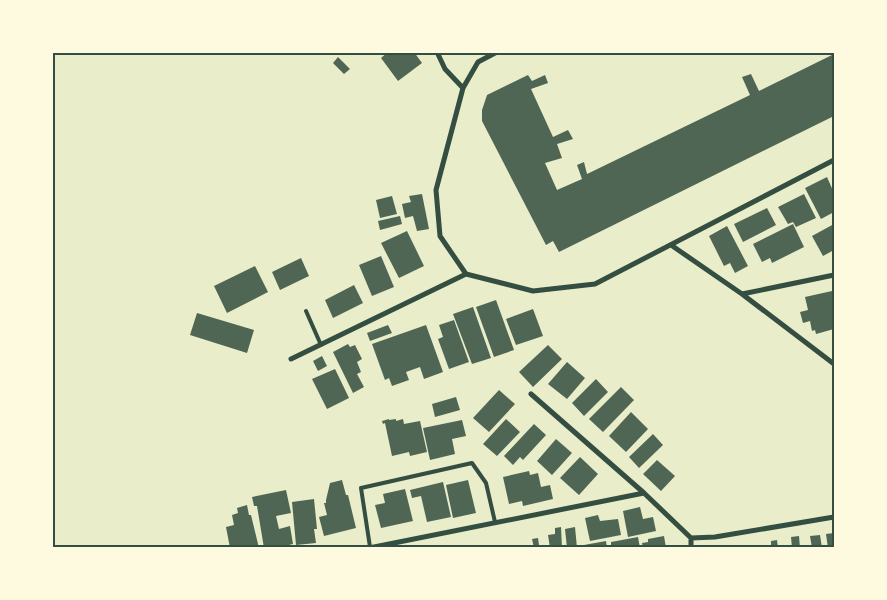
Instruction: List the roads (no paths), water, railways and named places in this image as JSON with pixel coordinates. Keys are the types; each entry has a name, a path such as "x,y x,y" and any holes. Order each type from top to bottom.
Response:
{"street":[{"path":"437,52 445,69 463,88"},
{"path":"466,274 440,236 436,190 463,88 478,62 497,52"},
{"path":"291,359 466,274 533,291 595,284 834,160"},
{"path":"671,246 742,294 834,364"},
{"path":"742,294 834,275"},
{"path":"531,394 644,493 691,538 692,548"},
{"path":"370,547 644,493"},
{"path":"691,538 715,537 834,517"}],"lane":[{"path":"306,311 321,345"},
{"path":"370,547 361,488 472,463 486,483 495,522"}]}
